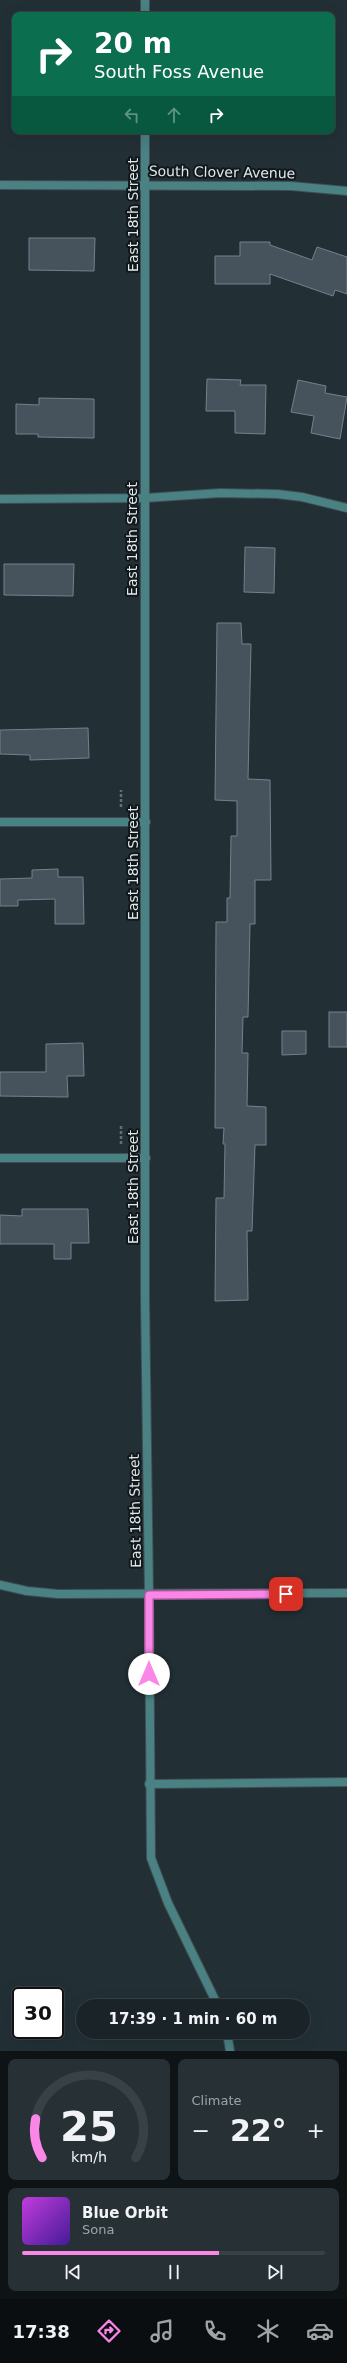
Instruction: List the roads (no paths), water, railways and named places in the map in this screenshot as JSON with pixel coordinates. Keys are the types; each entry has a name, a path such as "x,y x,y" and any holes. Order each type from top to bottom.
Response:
{"street":[{"path":"145,0 145,12"},
{"name":"East 18th Street","path":"145,134 146,1158 150,1858 168,1903 215,1999"},
{"name":"South Clover Avenue","path":"0,185 146,184 291,186 347,191"},
{"path":"0,499 145,498 220,493 277,494 302,497 347,508"},
{"path":"0,822 146,822"},
{"path":"0,1158 146,1158"},
{"path":"0,1585 27,1591 58,1594 149,1595 347,1593"},
{"path":"149,1784 347,1782"},
{"path":"228,2039 230,2051"}]}
